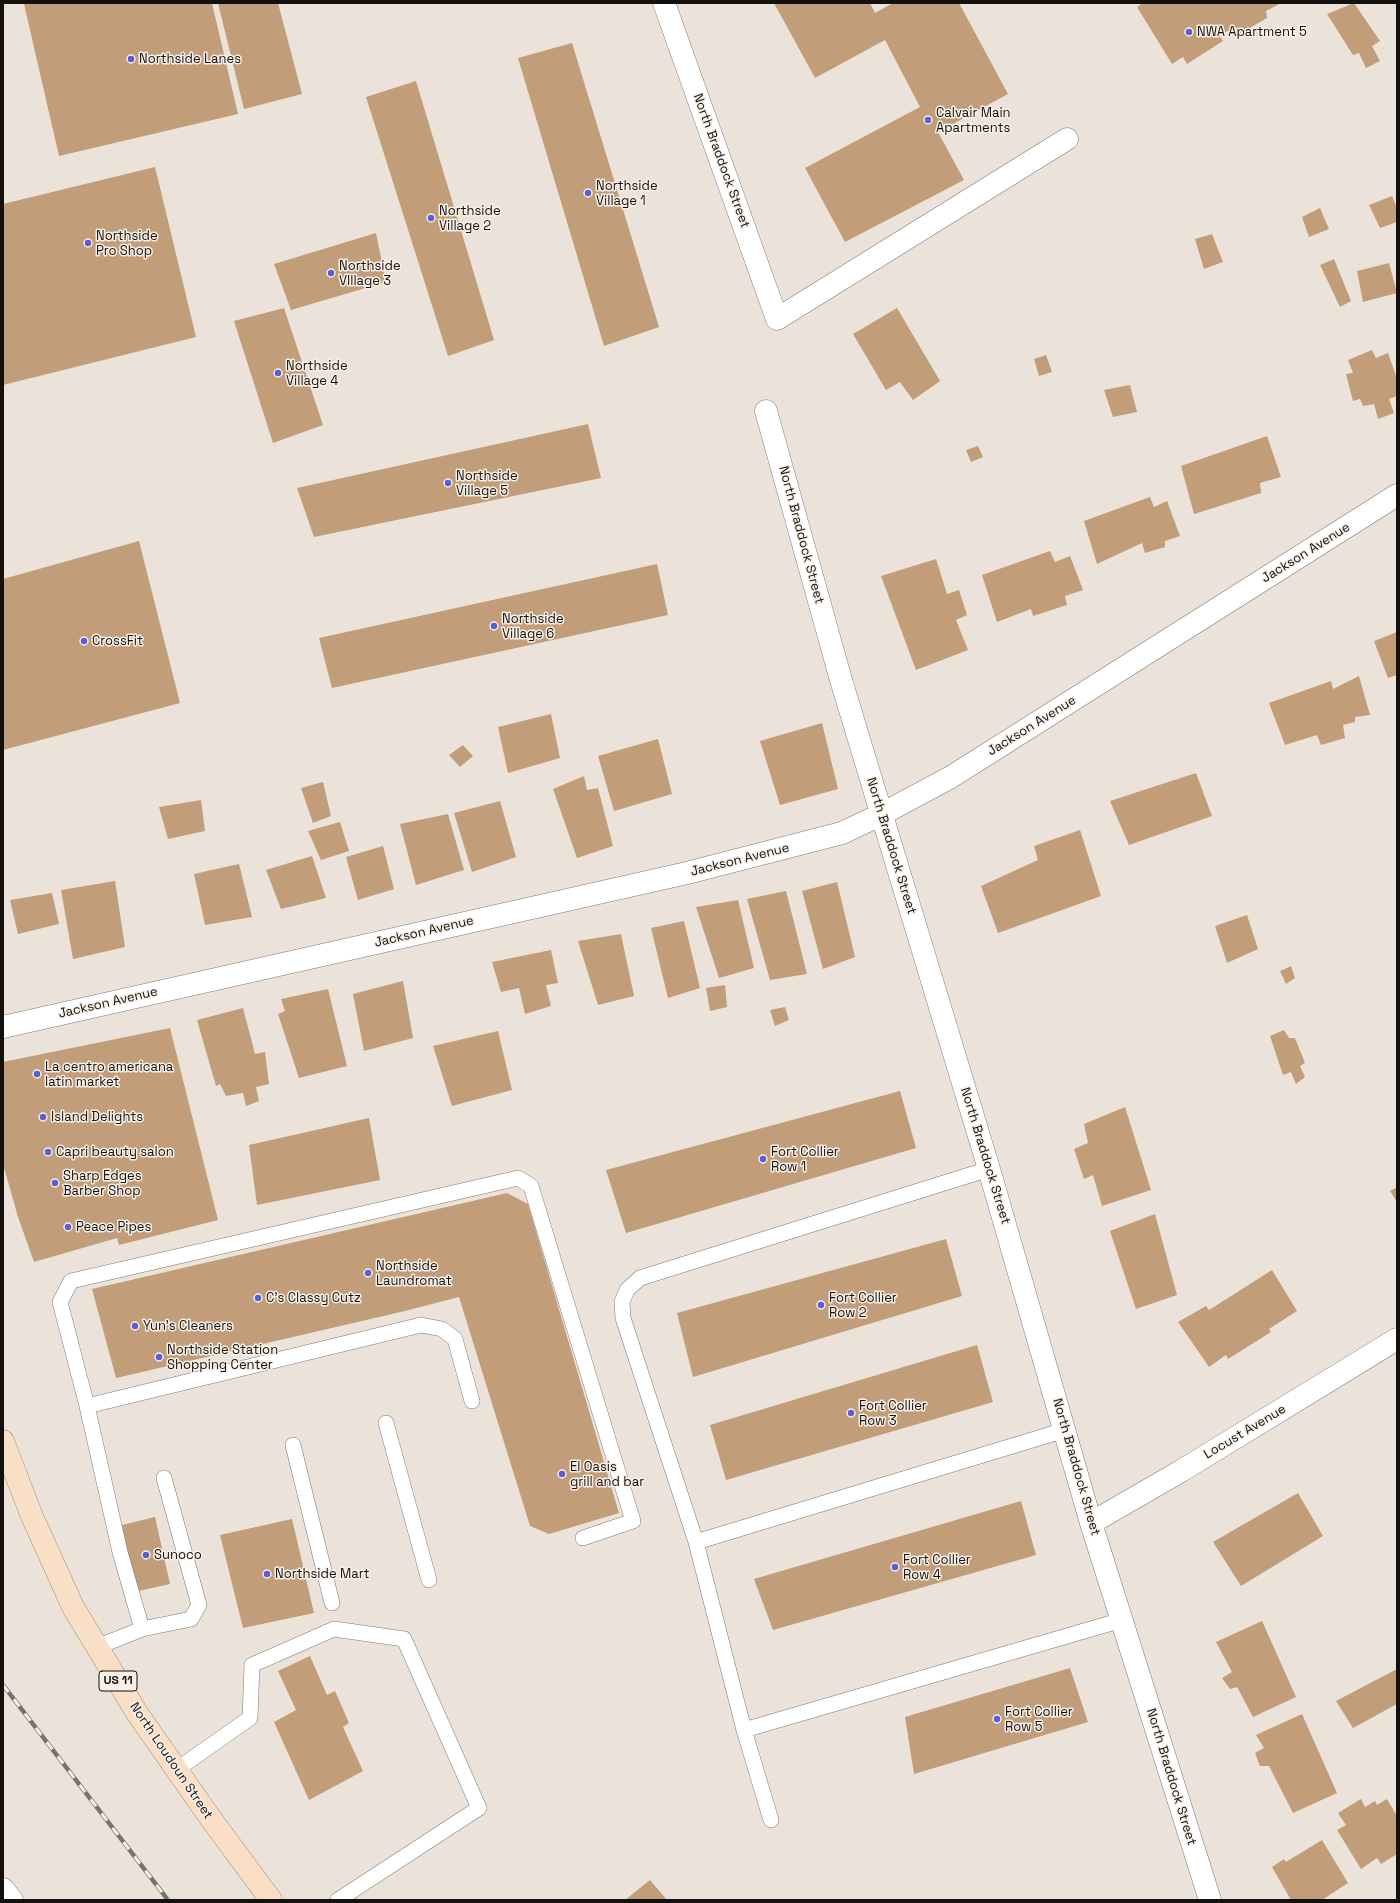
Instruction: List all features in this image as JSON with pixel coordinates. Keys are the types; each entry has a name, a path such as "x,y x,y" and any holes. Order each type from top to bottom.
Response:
{"main road":[{"name":"North Loudoun Street","path":"3,1441 31,1514 72,1607 137,1713 211,1820 271,1900"}],"street":[{"name":"North Braddock Street","path":"664,3 777,319 1067,139"},
{"name":"North Braddock Street","path":"766,411 841,680 989,1169 1091,1523 1210,1900"},
{"name":"Jackson Avenue","path":"3,1027 687,873 842,833 882,814 951,777 1397,495"},
{"name":"Locust Avenue","path":"1091,1523 1181,1471 1397,1339"},
{"path":"3,1889 12,1900"}],"lane":[{"path":"771,1820 744,1730 696,1542 623,1318 622,1302 627,1290 640,1278 989,1169"},
{"path":"142,1629 120,1552 88,1406 60,1302 71,1281 518,1178 531,1186 633,1521 583,1538"},
{"path":"88,1406 421,1325 442,1329 455,1339 472,1402"},
{"path":"386,1423 429,1580"},
{"path":"696,1542 1065,1430"},
{"path":"293,1446 332,1603"},
{"path":"97,1647 142,1629 191,1619 199,1605 164,1478"},
{"path":"744,1730 1122,1620"},
{"path":"176,1770 250,1718 252,1665 334,1629 404,1639 479,1808 338,1900"}],"building":[{"name":"Northside Lanes","path":"212,3 238,114 59,156 24,4"},
{"path":"218,3 278,3 302,94 244,109"},
{"name":"Calvair Main Apartments","path":"774,3 870,3 875,13 893,3 959,3 1008,94 938,132 964,180 845,242 805,168 920,107 885,40 815,78"},
{"name":"NWA Apartment 5","path":"1143,3 1281,3 1266,11 1267,18 1234,37 1230,30 1219,35 1223,41 1187,64 1183,57 1172,64 1137,7"},
{"path":"1354,3 1380,41 1372,46 1380,61 1366,68 1359,53 1353,55 1327,14"},
{"name":"Northside Village 1","path":"572,43 659,327 604,346 518,58"},
{"name":"Northside Village 2","path":"416,81 494,340 448,356 366,97"},
{"name":"Northside Pro Shop","path":"155,167 196,337 3,385 3,204"},
{"path":"1392,196 1397,208 1397,222 1380,228 1369,205"},
{"path":"1320,208 1329,229 1309,237 1302,217"},
{"name":"Northside VIllage 3","path":"376,233 386,282 291,310 274,264"},
{"path":"1212,234 1223,262 1204,269 1195,239"},
{"path":"1334,259 1351,301 1340,307 1320,265"},
{"path":"1389,263 1397,293 1363,302 1357,271"},
{"name":"Northside Village 4","path":"284,308 323,425 273,443 234,321"},
{"path":"897,308 940,381 913,400 900,382 886,390 853,334"},
{"path":"1372,350 1376,358 1388,353 1397,379 1397,396 1389,399 1394,413 1378,419 1374,404 1363,406 1360,399 1353,401 1346,374 1353,373 1348,360"},
{"path":"1046,355 1052,372 1039,376 1034,359"},
{"path":"1130,385 1137,412 1113,417 1104,390"},
{"name":"Northside Village 5","path":"588,424 601,478 314,537 297,488"},
{"path":"1267,436 1281,477 1260,483 1261,493 1194,514 1181,466"},
{"path":"978,446 983,457 971,462 966,450"},
{"path":"1150,497 1154,507 1167,501 1180,536 1165,541 1165,547 1145,553 1142,543 1097,564 1084,521"},
{"name":"CrossFit","path":"139,541 180,703 3,750 3,579"},
{"path":"1050,551 1055,562 1070,556 1083,590 1065,596 1067,605 1033,616 1031,609 997,622 982,575"},
{"path":"936,559 947,594 959,590 967,615 956,620 968,650 916,670 881,576"},
{"name":"Northside Village 6","path":"657,564 668,615 332,688 319,638"},
{"path":"1397,632 1397,675 1388,678 1374,641"},
{"path":"1359,676 1370,715 1355,717 1355,722 1343,725 1345,738 1321,745 1317,735 1285,745 1269,703 1331,681 1333,689"},
{"path":"551,714 560,758 508,773 498,727"},
{"path":"822,723 838,789 780,805 760,741"},
{"path":"658,739 672,794 614,811 598,756"},
{"path":"463,745 473,756 460,767 449,755"},
{"path":"1196,773 1212,816 1129,845 1110,801"},
{"path":"584,776 587,790 598,788 613,846 577,858 553,789"},
{"path":"323,782 331,816 313,823 301,788"},
{"path":"201,800 205,831 168,839 159,807"},
{"path":"500,801 516,857 472,872 454,813"},
{"path":"448,814 464,870 416,885 400,824"},
{"path":"340,822 349,851 321,860 308,831"},
{"path":"1080,830 1101,896 998,933 981,886 1038,860 1034,846"},
{"path":"383,846 394,889 358,900 346,857"},
{"path":"312,856 326,898 281,909 266,870"},
{"path":"239,864 252,917 205,925 194,874"},
{"path":"115,881 125,947 73,959 61,890"},
{"path":"837,882 855,957 823,969 802,891"},
{"path":"786,891 807,974 770,980 747,899"},
{"path":"52,893 59,924 18,934 10,900"},
{"path":"738,900 754,968 719,978 696,907"},
{"path":"1247,915 1258,949 1227,963 1215,926"},
{"path":"684,921 700,988 668,998 651,928"},
{"path":"621,934 634,996 598,1005 578,941"},
{"path":"551,950 558,983 546,985 551,1006 525,1014 519,988 501,992 492,962"},
{"path":"1291,966 1295,978 1286,984 1280,971"},
{"path":"403,981 413,1038 364,1051 353,994"},
{"path":"725,985 727,1007 710,1011 706,988"},
{"path":"328,989 347,1066 299,1078 278,1014 285,1011 281,999"},
{"path":"785,1007 789,1020 775,1026 770,1010"},
{"path":"243,1008 255,1054 265,1052 269,1084 256,1087 259,1101 246,1106 243,1093 226,1096 220,1084 216,1086 197,1020"},
{"path":"170,1028 218,1220 119,1245 117,1238 34,1262 18,1217 3,1164 3,1062"},
{"path":"1284,1030 1289,1038 1295,1038 1305,1063 1300,1066 1305,1077 1296,1084 1291,1072 1283,1075 1270,1036"},
{"path":"498,1031 512,1090 452,1106 433,1046"},
{"name":"Fort Collier Row 1","path":"900,1091 916,1148 626,1233 606,1170"},
{"path":"1125,1107 1151,1190 1102,1206 1093,1175 1084,1179 1074,1149 1088,1143 1084,1124"},
{"path":"369,1118 380,1180 257,1205 249,1145"},
{"path":"1397,1187 1397,1202 1390,1191"},
{"name":"Northside Station Shopping Center","path":"507,1193 528,1204 619,1513 549,1534 530,1526 459,1297 405,1311 116,1378 92,1289"},
{"path":"1155,1214 1177,1295 1136,1309 1110,1231"},
{"name":"Fort Collier Row 2","path":"946,1239 962,1296 693,1377 677,1313"},
{"path":"1272,1270 1297,1311 1269,1329 1271,1332 1228,1359 1226,1355 1209,1367 1178,1322 1206,1306 1209,1310"},
{"name":"Fort Collier Row 3","path":"977,1345 993,1402 726,1480 710,1425"},
{"path":"1298,1493 1323,1536 1241,1586 1213,1542"},
{"name":"Fort Collier Row 4","path":"1021,1501 1036,1555 773,1630 754,1579"},
{"name":"Sunoco","path":"155,1517 170,1584 134,1592 122,1525"},
{"name":"Northside Mart","path":"292,1519 314,1613 243,1628 220,1535"},
{"path":"1262,1621 1296,1697 1253,1717 1237,1687 1230,1689 1222,1678 1232,1672 1216,1642"},
{"path":"310,1656 327,1695 335,1691 349,1723 343,1727 363,1771 309,1800 274,1722 296,1710 278,1671"},
{"name":"Fort Collier Row 5","path":"1070,1668 1088,1722 914,1774 905,1717"},
{"path":"1397,1669 1397,1704 1353,1728 1336,1701"},
{"path":"1302,1714 1337,1793 1293,1813 1269,1766 1260,1766 1255,1753 1264,1748 1256,1735"},
{"path":"1361,1799 1365,1807 1375,1801 1377,1805 1387,1799 1397,1816 1397,1854 1381,1864 1377,1858 1361,1869 1337,1830 1346,1825 1338,1813"},
{"path":"1322,1840 1348,1883 1322,1900 1291,1900 1272,1867 1284,1859 1286,1862"},
{"path":"650,1880 667,1900 625,1900"}],"railway":[{"path":"3,1685 168,1900"}],"place":[{"name":"NWA Apartment 5","path":"1189,32"},
{"name":"Northside Lanes","path":"131,59"},
{"name":"Calvair Main Apartments","path":"928,120"},
{"name":"Northside Village 1","path":"588,193"},
{"name":"Northside Village 2","path":"431,218"},
{"name":"Northside Pro Shop","path":"88,243"},
{"name":"Northside VIllage 3","path":"331,273"},
{"name":"Northside Village 4","path":"278,373"},
{"name":"Northside Village 5","path":"448,483"},
{"name":"Northside Village 6","path":"494,626"},
{"name":"CrossFit","path":"84,641"},
{"name":"La centro americana latin market","path":"37,1074"},
{"name":"Island Delights","path":"43,1117"},
{"name":"Capri beauty salon","path":"48,1152"},
{"name":"Fort Collier Row 1","path":"763,1159"},
{"name":"Sharp Edges Barber Shop","path":"55,1183"},
{"name":"Peace Pipes","path":"68,1227"},
{"name":"Northside Laundromat","path":"368,1273"},
{"name":"C's Classy Cutz","path":"258,1298"},
{"name":"Fort Collier Row 2","path":"821,1305"},
{"name":"Yun's Cleaners","path":"135,1326"},
{"name":"Northside Station Shopping Center","path":"159,1357"},
{"name":"Fort Collier Row 3","path":"851,1413"},
{"name":"El Oasis grill and bar","path":"562,1474"},
{"name":"Sunoco","path":"146,1555"},
{"name":"Fort Collier Row 4","path":"895,1567"},
{"name":"Northside Mart","path":"267,1574"},
{"name":"Fort Collier Row 5","path":"997,1719"}]}
